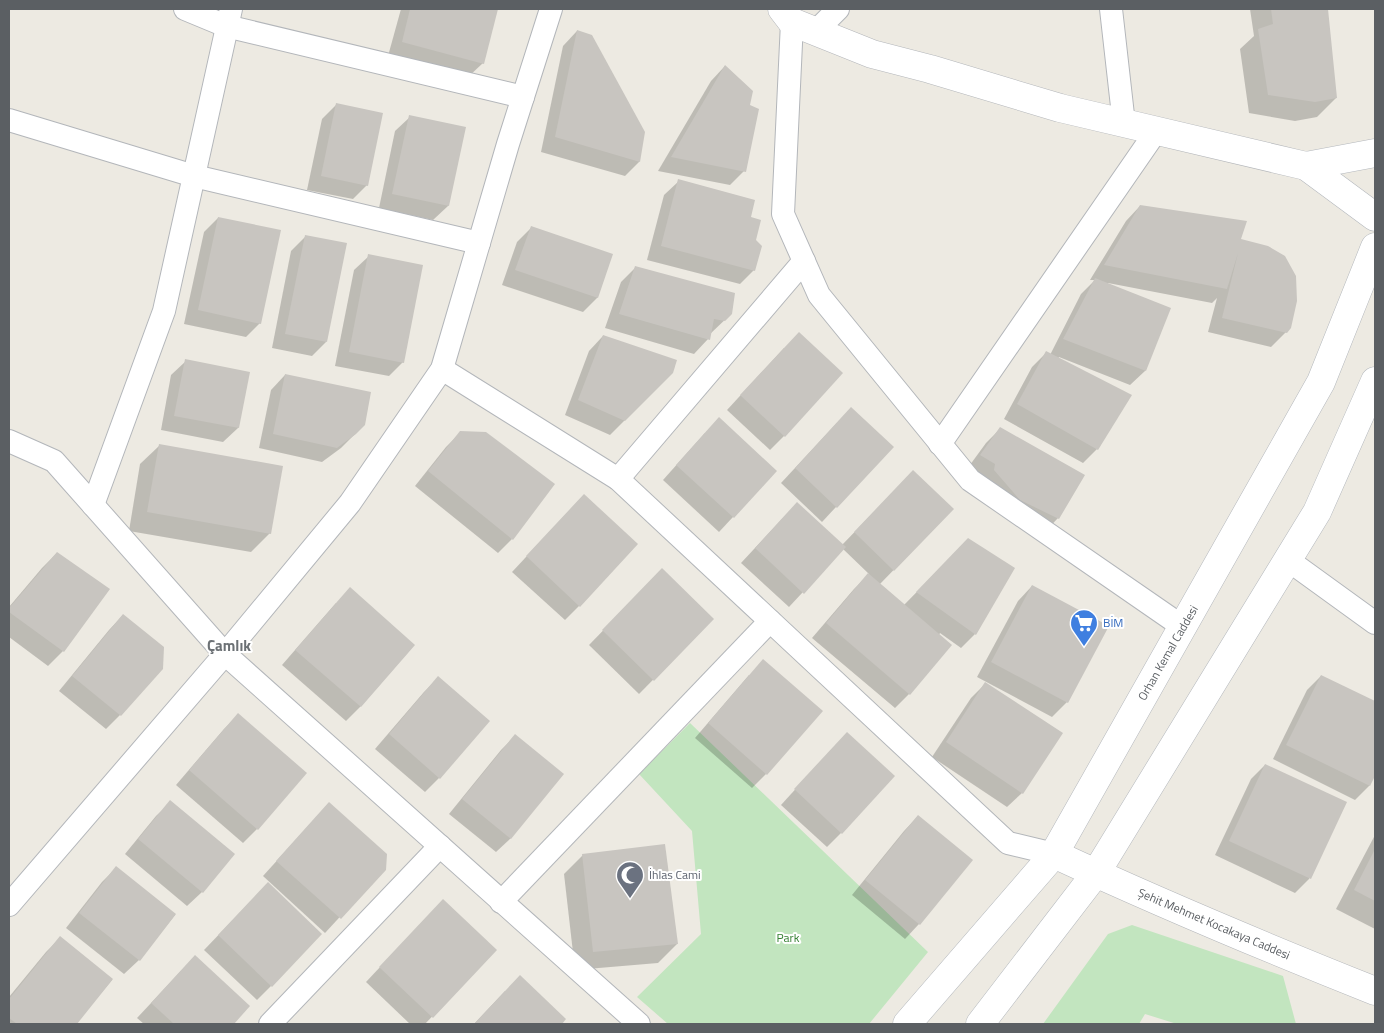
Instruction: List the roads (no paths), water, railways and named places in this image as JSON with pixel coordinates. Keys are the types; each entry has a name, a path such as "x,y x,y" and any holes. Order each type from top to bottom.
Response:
{"main road":[{"path":"796,21 872,54 930,69 1060,108 1306,166 1375,217"},
{"path":"1306,166 1375,153"},
{"name":"Orhan Kemal Caddesi","path":"907,1024 1054,854 1322,382 1375,247"},
{"path":"980,1024 1096,873 1317,512 1375,381"},
{"name":"Şehit Mehmet Kocakaya Caddesi","path":"1054,854 1294,959 1375,991"}],"street":[{"path":"186,9 229,17 523,97"},
{"path":"9,905 225,654 350,503 442,369 551,9"},
{"path":"838,9 796,21 783,214 819,295 970,480 1183,627"},
{"path":"1111,9 1124,124"},
{"path":"93,505 164,311 229,17"},
{"path":"9,120 194,176 479,243"},
{"path":"940,444 1157,130"},
{"path":"618,479 804,261"},
{"path":"442,369 618,479 1008,842 1054,854"},
{"path":"9,441 54,461 225,654 639,1024"},
{"path":"1288,560 1375,623"},
{"path":"501,902 770,621"},
{"path":"270,1024 440,846"}],"place":[{"name":"BİM","path":"1084,647"},
{"name":"İhlas Cami","path":"630,899"}],"district":[{"name":"Çamlık","path":"229,646"}],"park label":[{"name":"Park","path":"788,938"}]}
